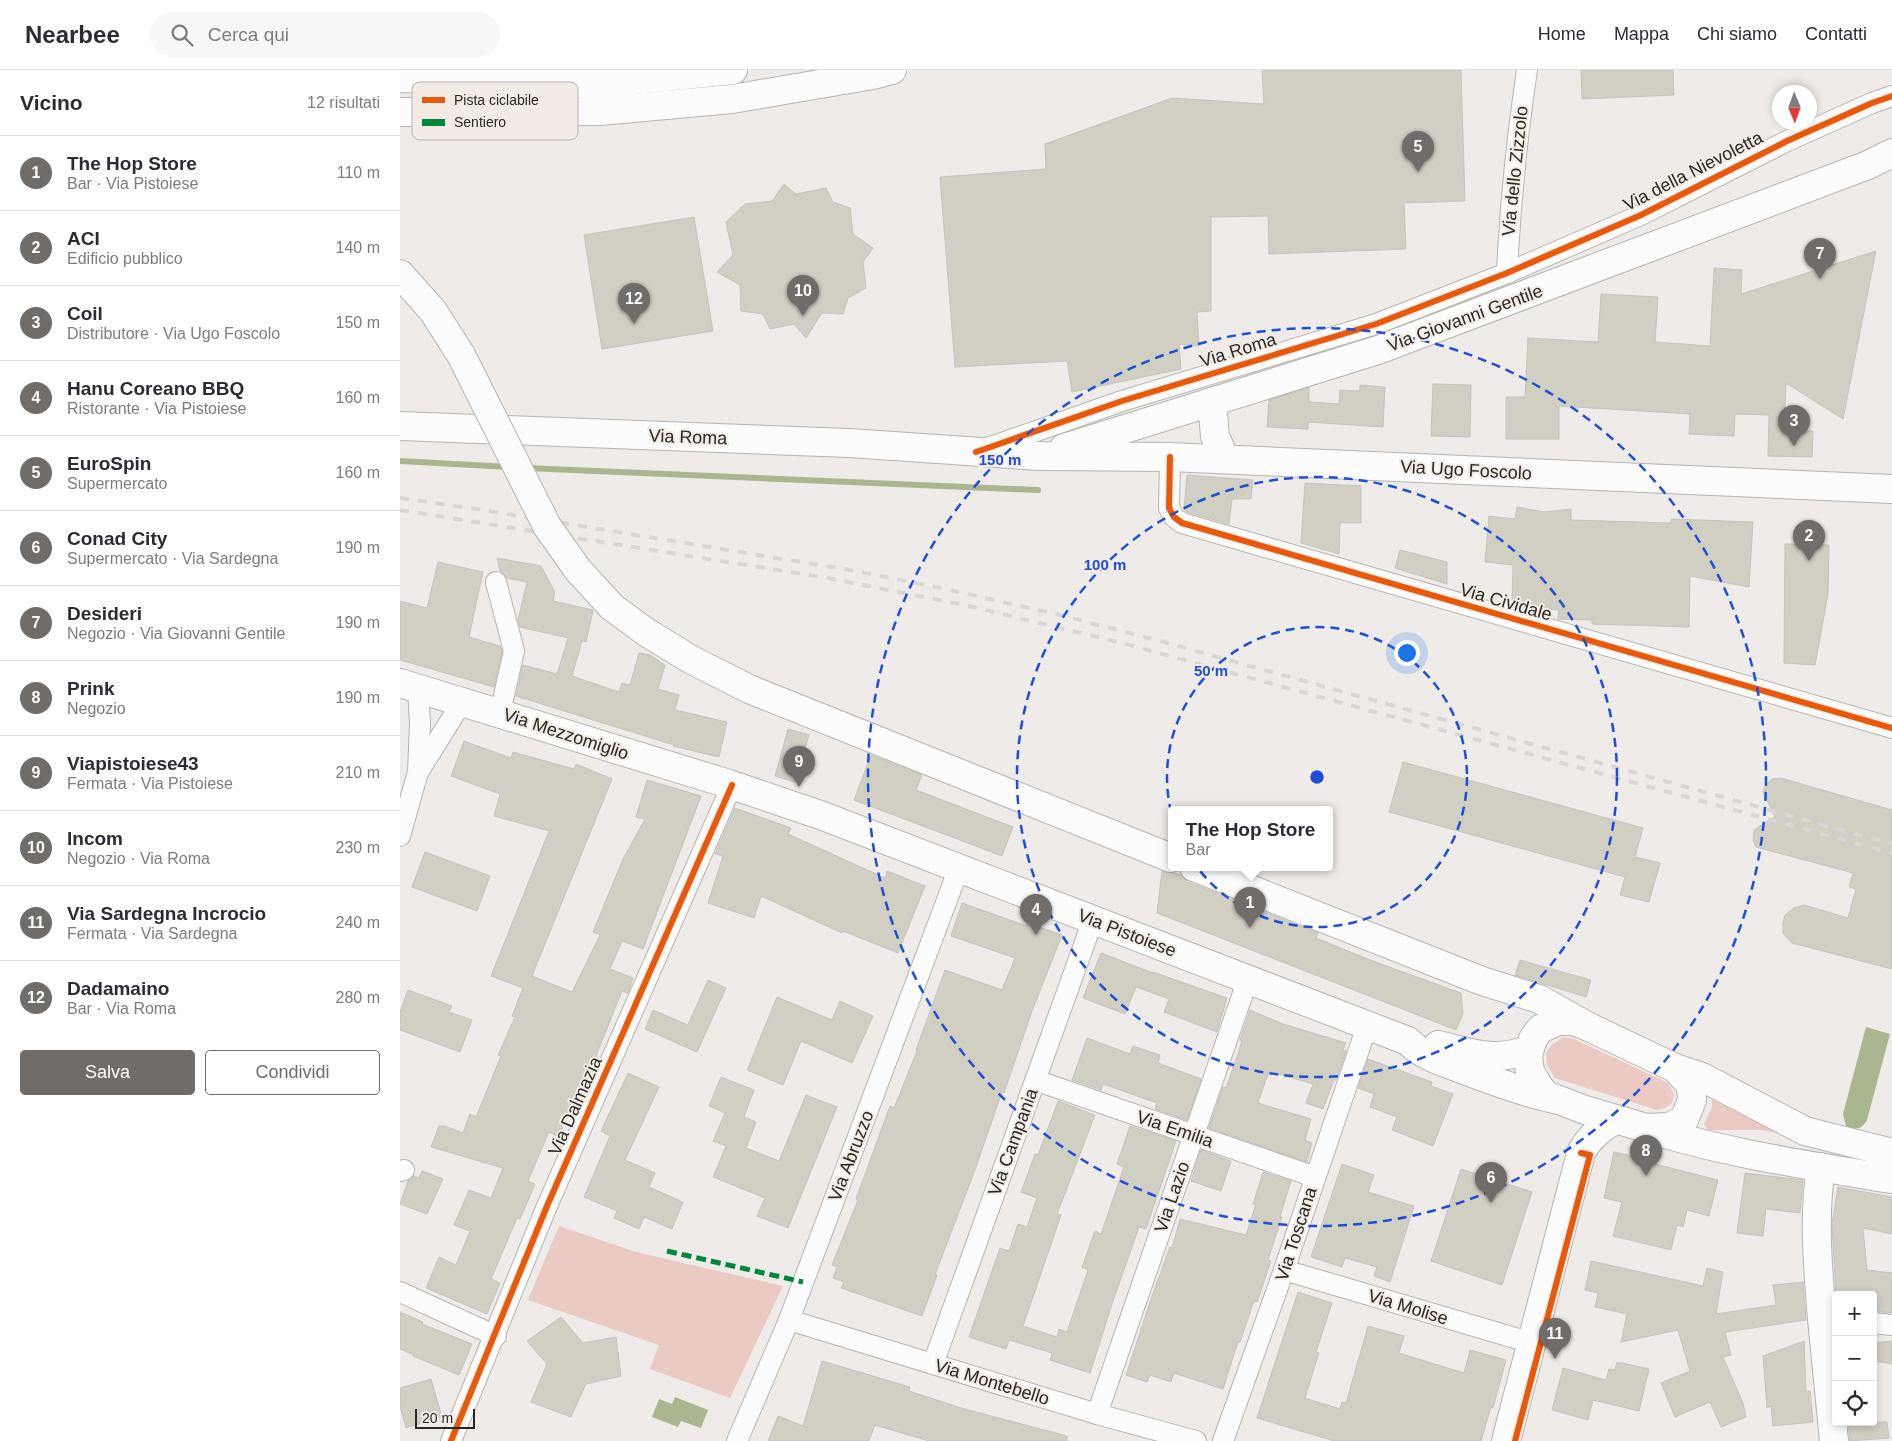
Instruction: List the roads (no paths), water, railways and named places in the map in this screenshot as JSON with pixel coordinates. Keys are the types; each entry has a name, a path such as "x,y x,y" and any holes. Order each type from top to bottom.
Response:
{"main road":[{"path":"578,83 595,84 733,70"},
{"path":"578,110 609,110 732,99 873,75 892,70"},
{"path":"400,78 530,82"},
{"name":"Via Giovanni Gentile","path":"1039,456 1378,350 1517,299 1889,156"},
{"path":"400,274 433,311 461,355 547,526 578,570 612,606 646,632 690,659 749,689 1168,857"},
{"path":"1212,402 1215,436 1225,459"},
{"name":"Via Roma","path":"400,426 849,443 1039,456"},
{"name":"Via Ugo Foscolo","path":"1039,456 1225,459 1892,489"},
{"name":"Via Mezzomiglio","path":"409,686 732,785"},
{"name":"Via Pistoiese","path":"732,785 823,816 1248,979 1408,1042 1415,1049 1431,1057 1490,1080 1646,1128"},
{"path":"1204,871 1482,981 1540,998 1589,1027"},
{"path":"1482,981 1519,1006 1526,1015 1524,1046 1534,1080 1546,1095 1554,1099"},
{"path":"1490,1080 1495,1065 1524,1046 1540,1028 1558,1021 1573,1021 1675,1068 1702,1077 1804,1131 1892,1153"},
{"name":"Via Pistoiese","path":"1408,1042 1419,1041 1488,1056 1524,1046"},
{"path":"1646,1128 1669,1128 1684,1120 1687,1114 1692,1100 1691,1088 1675,1068"},
{"path":"1506,1441 1581,1153 1586,1143 1598,1131 1615,1120"},
{"path":"1646,1128 1693,1142 1892,1179"},
{"path":"1821,1167 1816,1219 1817,1263 1829,1318 1834,1441"}],"street":[{"name":"Via dello Zizzolo","path":"1506,273 1510,215 1526,70"},
{"name":"Via della Nievoletta","path":"1506,273 1641,215 1787,140 1892,96"},
{"name":"Via Roma","path":"976,452 1122,400 1376,324 1506,273"},
{"name":"Via Cividale","path":"1170,457 1169,508 1174,518 1182,523 1892,728"},
{"path":"496,582 511,633 514,651 500,713"},
{"path":"400,836 418,772 420,724 409,686"},
{"path":"418,772 462,702"},
{"name":"Via Dalmazia","path":"451,1441 496,1336 547,1206 732,785"},
{"name":"Via Abruzzo","path":"737,1441 789,1320 959,868"},
{"name":"Via Campania","path":"933,1364 1093,920"},
{"name":"Via Lazio","path":"1097,1414 1248,979"},
{"name":"Via Toscana","path":"1223,1441 1284,1270 1367,1026"},
{"name":"Via Emilia","path":"1035,1080 1315,1177"},
{"name":"Via Molise","path":"1284,1270 1532,1343"},
{"path":"400,1292 496,1336"},
{"name":"Via Montebello","path":"789,1320 1097,1414 1196,1441"},
{"path":"1877,1323 1892,1325"}],"waterway":[{"path":"400,461 509,467"},
{"path":"526,468 1038,490"}],"railway":[{"path":"400,498 850,570 1056,614 1160,641 1892,844"},
{"path":"400,510 828,578 969,606 1122,643 1892,853"}],"place":[{"name":"EuroSpin","path":"1418,172"},
{"name":"Desideri","path":"1820,279"},
{"name":"Incom","path":"803,316"},
{"name":"Dadamaino","path":"634,324"},
{"name":"Coil","path":"1794,446"},
{"name":"ACI","path":"1809,561"},
{"name":"Viapistoiese43","path":"799,787"},
{"name":"The Hop Store","path":"1250,928"},
{"name":"Hanu Coreano BBQ","path":"1036,935"},
{"name":"Prink","path":"1646,1176"},
{"name":"Conad City","path":"1491,1203"},
{"name":"Via Sardegna Incrocio","path":"1555,1359"}]}
